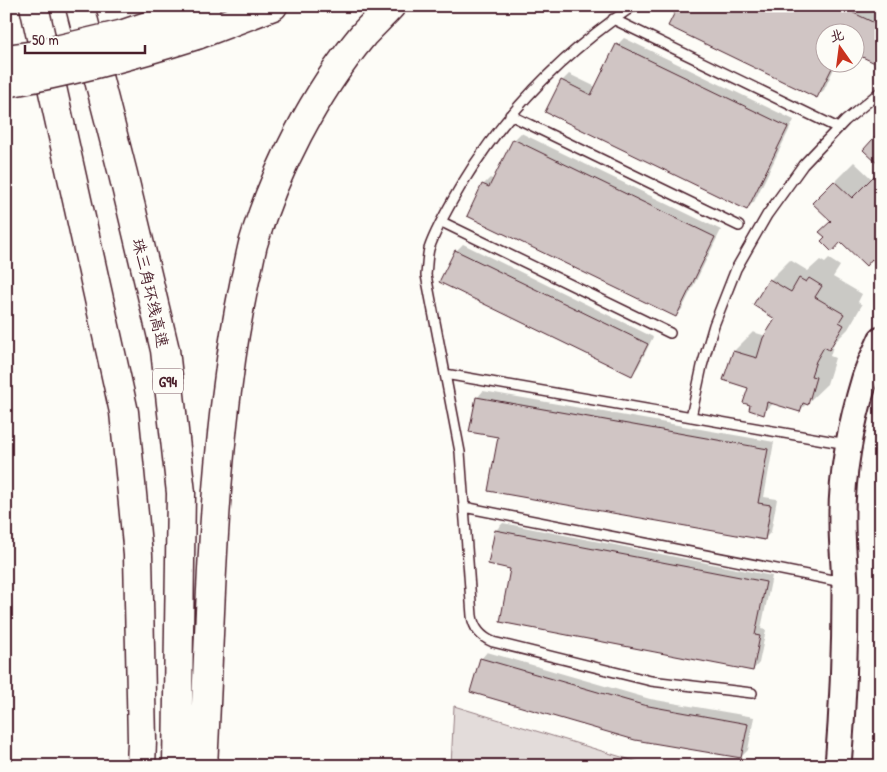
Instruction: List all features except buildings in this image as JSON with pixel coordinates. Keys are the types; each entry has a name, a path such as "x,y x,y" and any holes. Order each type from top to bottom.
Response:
{"highway":[{"path":"34,6 124,412 138,555 141,766"},
{"name":"珠三角环线高速","path":"80,6 165,350 182,493 177,766"},
{"path":"6,58 35,54 197,18 272,6"},
{"path":"203,766 216,502 222,427 240,302 253,245 271,192 297,136 328,83 364,35 392,6"},
{"path":"6,83 67,71 157,47 197,18"}],"street":[{"path":"838,766 845,665 843,493 849,445 858,405 866,376 881,340"}],"lane":[{"path":"633,6 583,43 558,65 510,115 472,167 455,196 429,250 426,275 460,452 472,616 476,629 486,639 493,642 651,681 752,693"},
{"path":"613,20 838,128"},
{"path":"691,417 702,366 714,325 736,269 767,215 803,165 838,128 881,91"},
{"path":"510,115 739,226"},
{"path":"442,222 670,333"},
{"path":"445,374 849,445"},
{"path":"464,507 845,582"}],"shaded area":[{"path":"454,706 651,766 451,766"}]}
